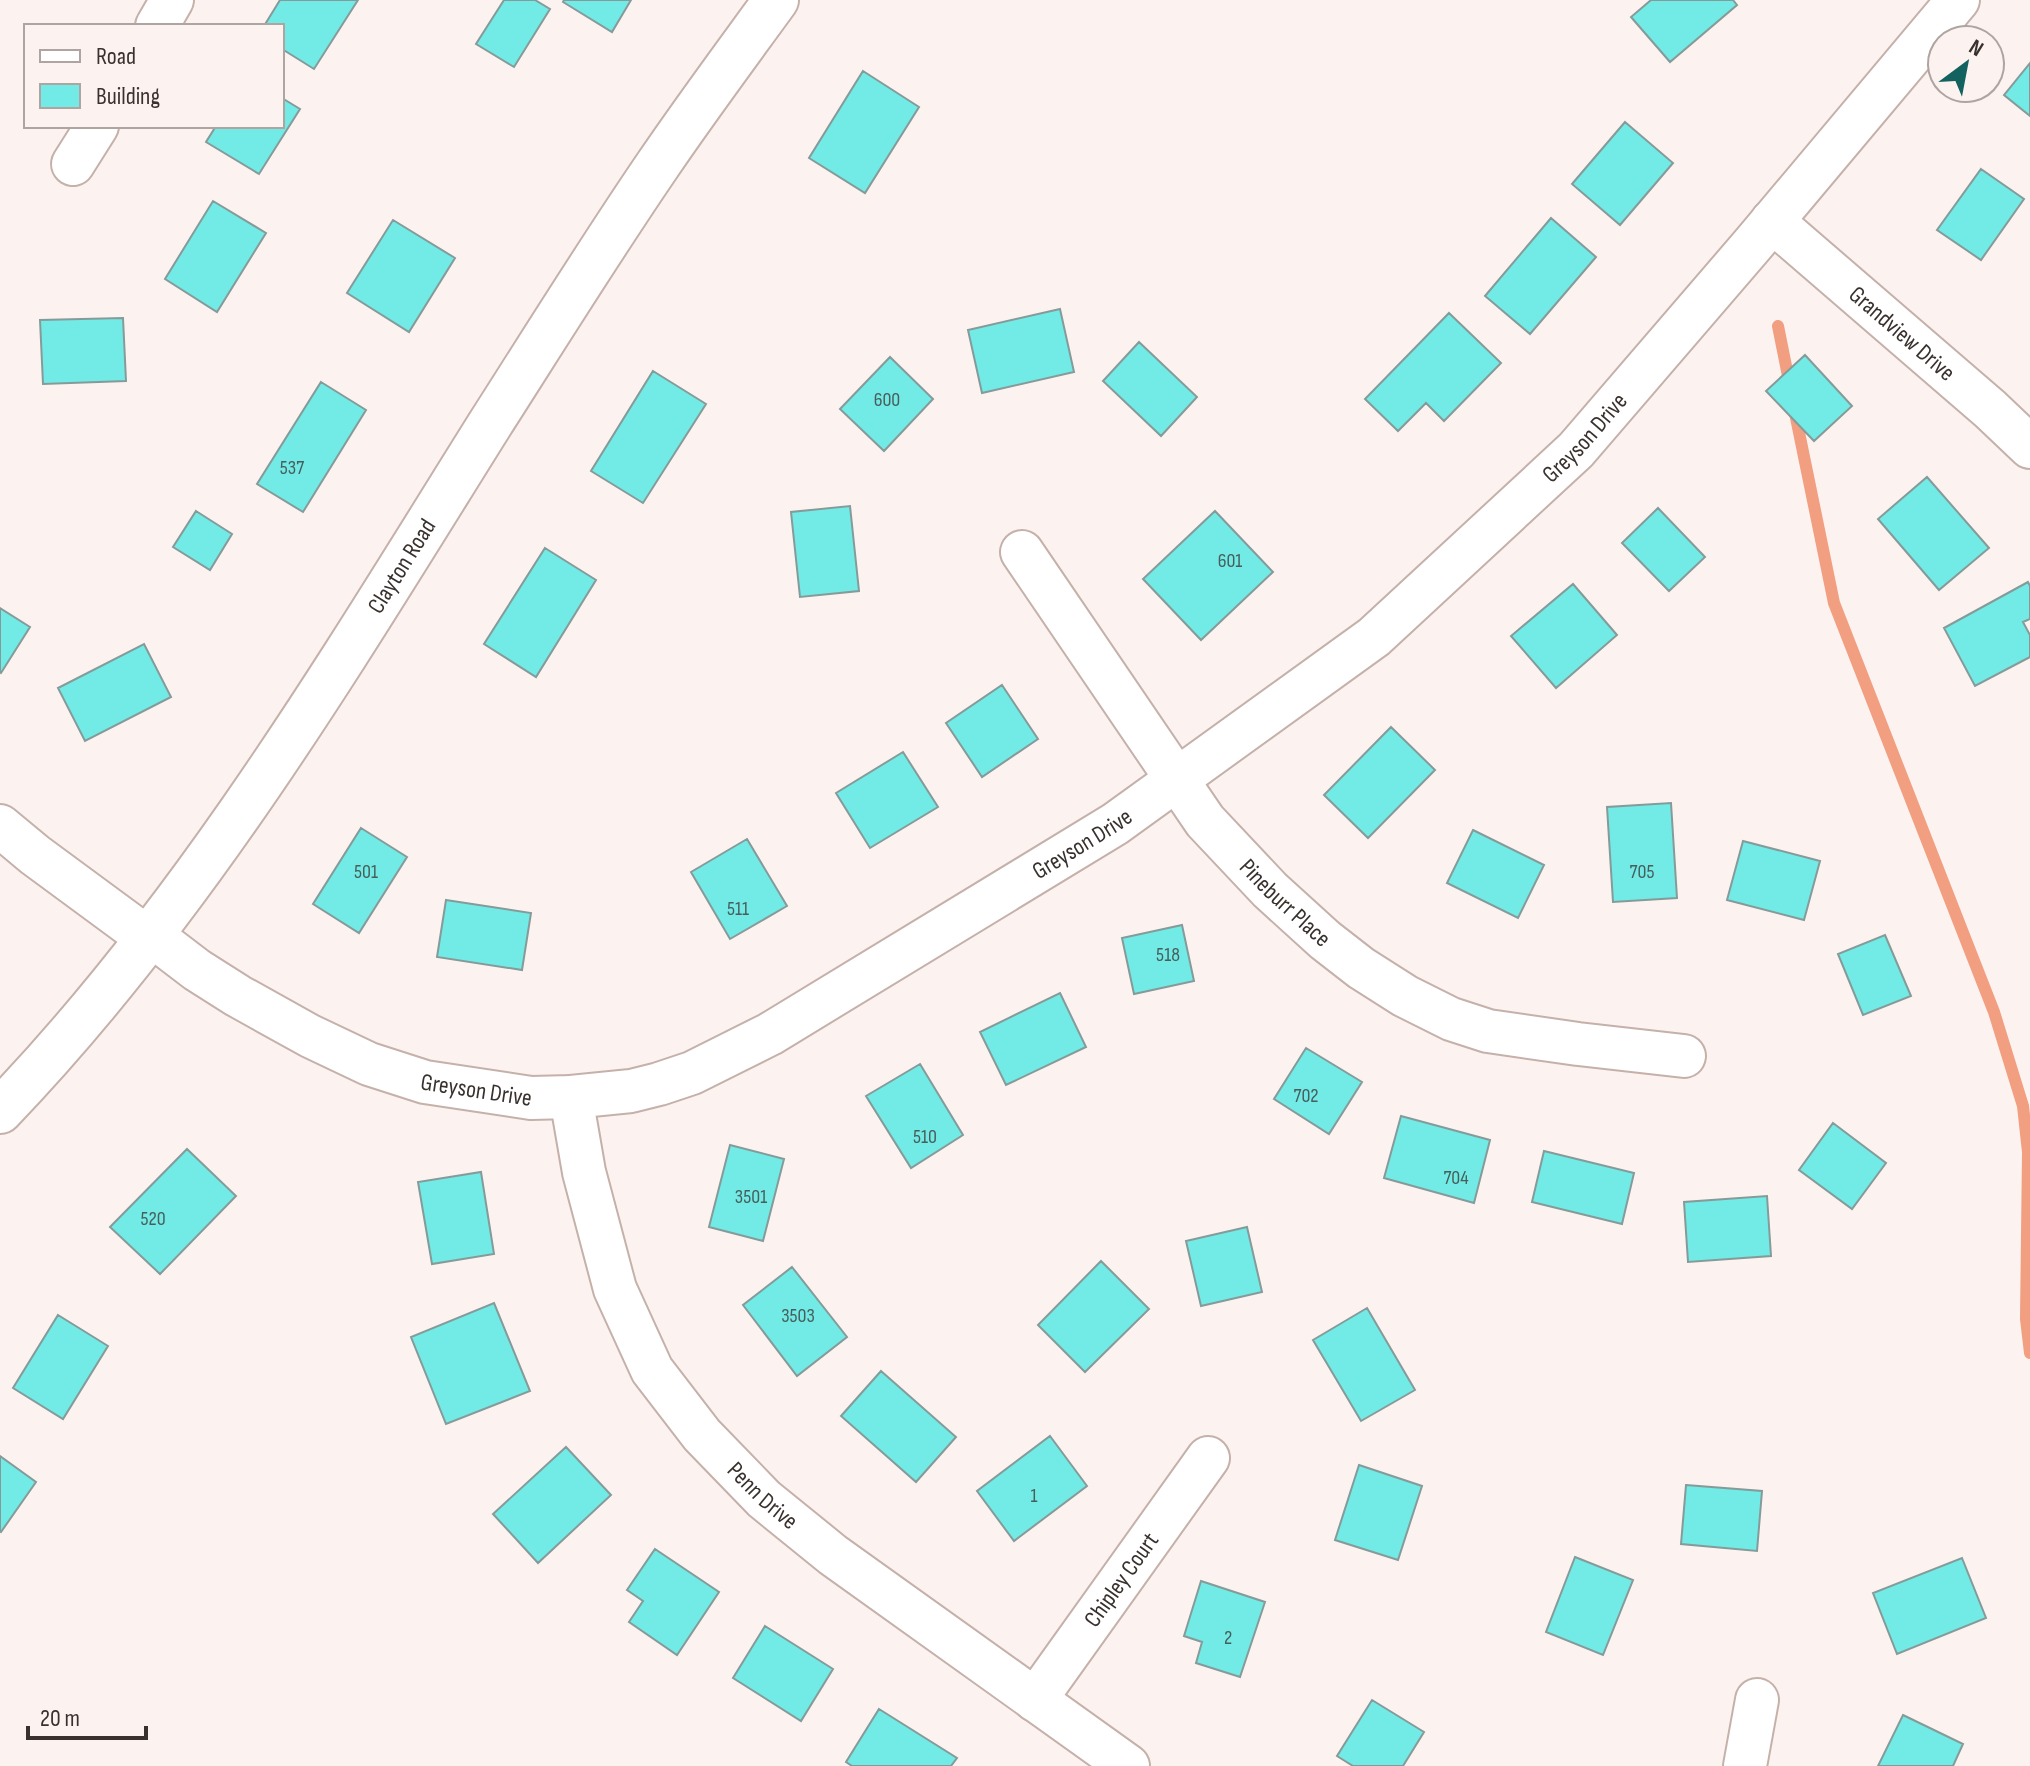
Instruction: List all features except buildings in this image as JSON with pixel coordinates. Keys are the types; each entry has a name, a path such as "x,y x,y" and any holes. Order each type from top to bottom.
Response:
{"street":[{"path":"158,24 172,0"},
{"name":"Clayton Road","path":"0,1111 45,1064 149,939 263,780 358,638 514,387 658,165 776,0"},
{"name":"Greyson Drive","path":"0,826 149,939 159,941 197,970 310,1036 369,1064 425,1082 531,1098 631,1091 692,1073 770,1034 1115,824 1374,637 1576,450 1958,0"},
{"path":"73,164 96,128"},
{"name":"Grandview Drive","path":"1772,221 2030,447"},
{"name":"Pineburr Place","path":"1022,552 1205,821 1270,890 1361,968 1405,996 1451,1019 1488,1031 1684,1056"},
{"name":"Penn Drive","path":"571,1097 584,1172 615,1289 652,1370 702,1435 764,1499 833,1555 1128,1766"},
{"name":"Chipley Court","path":"1035,1700 1208,1458"},
{"path":"1745,1766 1757,1700"}],"waterway":[{"path":"1778,326 1790,386"},
{"path":"1794,408 1834,603 1994,1012 2023,1106 2028,1152 2026,1319 2030,1353"}]}
